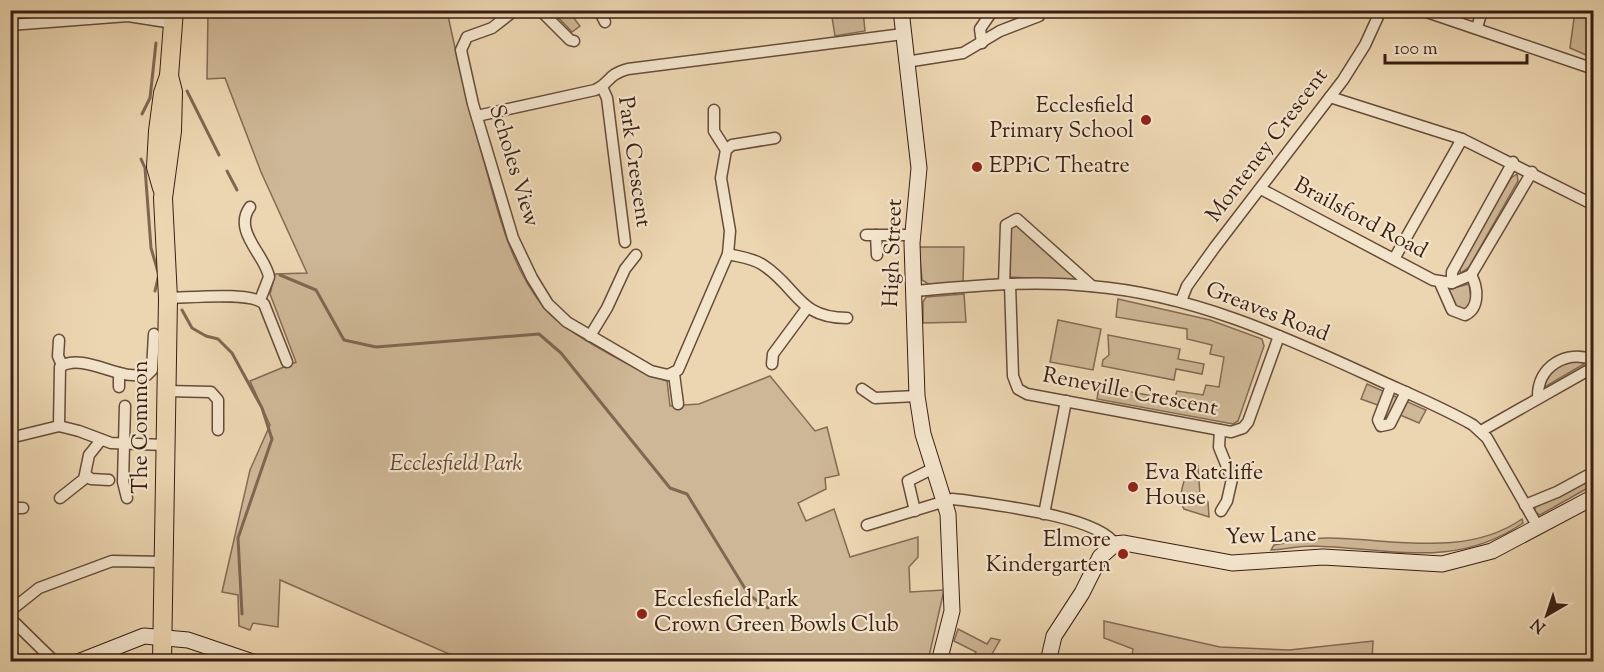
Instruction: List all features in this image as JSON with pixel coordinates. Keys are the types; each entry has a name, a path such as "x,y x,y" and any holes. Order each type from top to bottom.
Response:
{"main road":[{"name":"High Street","path":"901,10 919,168 913,235 917,396 923,434 945,498 952,611 939,662"},
{"name":"The Common","path":"162,662 168,298 163,193 170,165 173,92 169,76 174,17"},
{"name":"Yew Lane","path":"1114,544 1232,563 1323,556 1442,564 1477,557 1538,527 1593,496"},
{"path":"1048,662 1059,626 1082,593 1100,557 1114,544"},
{"path":"78,662 144,636 163,636 202,644 253,662"}],"street":[{"name":"Scholes View","path":"514,10 492,28 467,37 461,45 477,116 513,238 532,278 557,314 651,371 663,375 674,374"},
{"path":"540,10 570,40 574,41"},
{"path":"599,10 605,22"},
{"path":"982,43 980,29 993,10"},
{"name":"Monteney Crescent","path":"1181,301 1187,286 1354,63 1381,10"},
{"path":"1421,10 1593,69"},
{"path":"1477,28 1482,10"},
{"path":"10,25 128,16 174,17"},
{"path":"906,62 954,56 982,43 1000,31 1038,16"},
{"path":"477,116 602,87 612,74 627,69 903,34"},
{"name":"Park Crescent","path":"602,87 608,98 625,242"},
{"path":"1330,97 1462,139 1513,162 1593,205"},
{"path":"714,111 714,131 726,150"},
{"path":"678,404 674,374 682,364 728,254 730,231 721,178 726,150 732,145 775,138"},
{"path":"1394,259 1462,139"},
{"name":"Brailsford Road","path":"1261,189 1440,283 1452,284 1452,272 1513,162"},
{"path":"1452,284 1471,275 1532,172"},
{"path":"250,207 246,220 248,234 269,277 260,300"},
{"name":"Reneville Crescent","path":"1092,286 1020,221 1013,219 1006,225 1007,284 1015,384 1027,394 1220,430 1237,431 1248,422 1279,336"},
{"path":"877,255 871,235 913,235"},
{"path":"728,254 761,264 807,308 825,316 847,318"},
{"path":"590,336 625,269 636,255"},
{"name":"Brailsford Road","path":"1440,283 1452,310 1465,315 1473,310 1476,303 1471,275"},
{"name":"Greaves Road","path":"913,291 1007,284 1092,286 1181,301 1240,320 1406,392 1462,419 1481,431 1538,527"},
{"path":"168,298 239,297 260,300 264,304 286,362"},
{"path":"772,364 773,354 807,308"},
{"path":"62,365 84,364 110,368 119,373 150,373 154,333"},
{"path":"59,340 58,356 62,365"},
{"path":"1538,397 1538,383 1552,364 1579,357 1593,360"},
{"path":"59,426 58,372 62,365"},
{"path":"1481,431 1593,367"},
{"path":"119,373 119,387"},
{"path":"1391,386 1378,420 1381,426 1390,424 1406,392"},
{"path":"862,389 875,398 917,396"},
{"path":"166,391 211,392 218,400 218,430"},
{"path":"1044,514 1066,401"},
{"path":"125,406 123,482 127,498"},
{"path":"10,438 59,426 101,440 124,444 165,445"},
{"path":"1220,430 1219,447 1232,479 1229,495 1221,511"},
{"path":"60,498 78,485 86,475 89,455 101,440"},
{"path":"915,511 909,481 934,468"},
{"path":"1525,505 1557,492 1593,472"},
{"path":"86,475 91,479 109,480"},
{"path":"867,525 915,511 945,498"},
{"name":"Yew Lane","path":"945,498 1044,514 1097,530 1111,538 1114,544"},
{"path":"10,508 23,508"},
{"path":"10,611 39,588 112,561 164,562"},
{"path":"10,618 55,662"}],"green space":[{"name":"Ecclesfield Park","path":"208,11 447,11 469,108 501,222 515,259 534,294 546,310 585,340 667,381 670,406 699,404 770,376 815,431 827,427 839,475 825,478 826,489 798,503 806,521 834,509 850,557 918,537 918,557 909,567 910,592 944,590 928,661 864,661 843,656 842,662 465,661 280,580 278,627 253,623 250,630 239,626 238,595 222,592 250,470 270,425 250,381 296,362 270,294 275,274 307,273 261,172 225,78 207,79"},
{"path":"552,11 572,11 573,17 580,26 572,32"},
{"path":"831,11 863,11 865,31 835,36"},
{"path":"1575,11 1593,11 1593,58 1570,48"},
{"path":"1517,174 1518,181 1469,267 1461,273 1459,268 1461,262 1511,178"},
{"path":"1016,224 1080,281 1010,277 1009,228"},
{"path":"919,247 964,247 963,283 930,285 922,280"},
{"path":"1469,284 1472,305 1465,311 1454,308 1449,289"},
{"path":"964,294 966,322 923,323 923,302 926,297"},
{"path":"1118,299 1210,320 1262,339 1264,346 1238,421 1233,424 1097,399 1099,386 1174,400 1177,391 1203,395 1206,385 1219,387 1224,357 1210,354 1212,345 1187,339 1187,329 1116,317"},
{"path":"1058,320 1101,329 1093,370 1050,362"},
{"path":"1108,335 1180,349 1178,359 1204,364 1202,374 1176,369 1174,380 1102,366 1103,360 1109,355"},
{"path":"1580,361 1584,364 1543,388 1556,367"},
{"path":"1367,384 1426,410 1419,423 1393,412 1388,421 1382,420 1386,408 1361,399"},
{"path":"1198,466 1200,495 1208,502 1209,517 1184,509 1182,504 1181,494 1186,477 1190,468"},
{"path":"1593,475 1593,485 1540,515 1535,512 1535,507"},
{"path":"1522,519 1523,523 1498,538 1472,547 1447,551 1421,553 1313,546 1271,550 1274,545 1322,538 1428,544 1453,542 1477,539 1500,531"},
{"path":"1104,621 1220,647 1289,650 1373,641 1372,661 1131,661 1133,649 1104,638"},
{"path":"958,629 987,644 991,638 1000,640 992,654 1003,661 970,661 976,652 954,641"}],"waterway":[{"path":"142,114 150,98 156,43"},
{"path":"187,91 219,155"},
{"path":"141,159 145,168 151,248 158,272"},
{"path":"227,171 237,190"},
{"path":"280,275 316,290 344,340 376,347 539,334 561,353 670,488 687,494 749,595 768,608"},
{"path":"155,291 158,278"},
{"path":"182,310 192,328 206,336 218,339 232,353 262,408 272,439 238,538 242,614"}],"place":[{"name":"Ecclesfield Primary School","path":"1146,120"},
{"name":"EPPiC Theatre","path":"977,167"},
{"name":"Eva Ratcliffe House","path":"1133,487"},
{"name":"Elmore Kindergarten","path":"1123,554"},
{"name":"Ecclesfield Park Crown Green Bowls Club","path":"642,614"}]}
